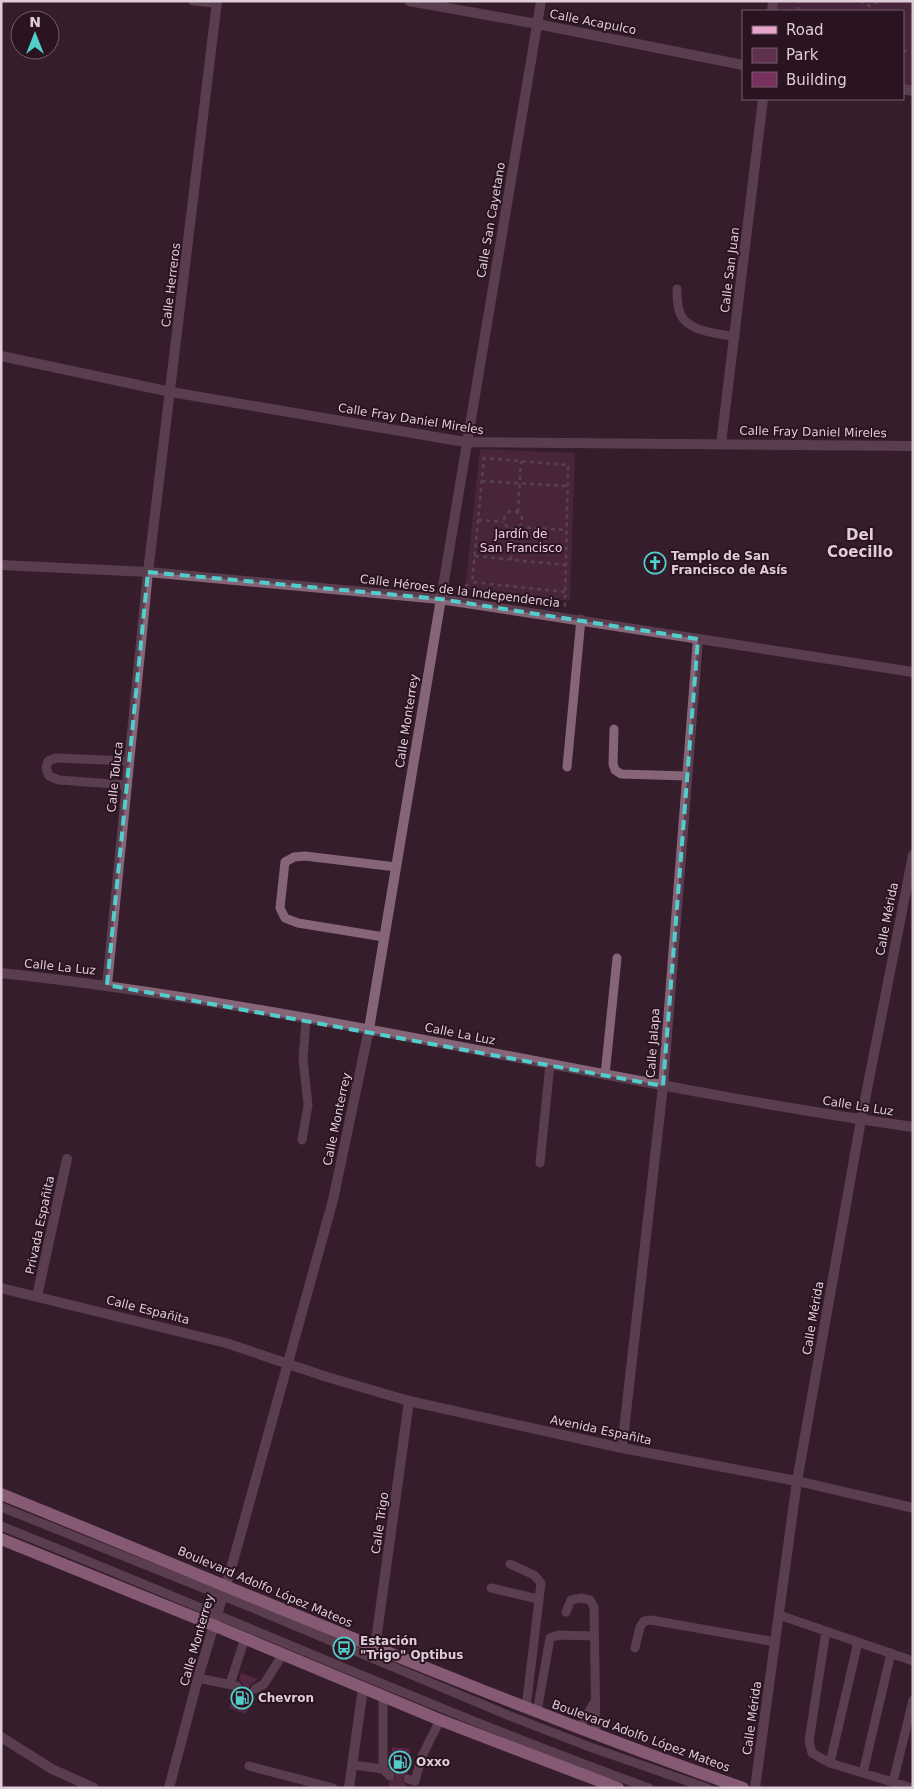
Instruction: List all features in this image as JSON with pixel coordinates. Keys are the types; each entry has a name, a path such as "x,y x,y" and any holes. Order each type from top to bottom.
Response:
{"main road":[{"name":"Boulevard Adolfo López Mateos","path":"1,1494 224,1590 596,1735 743,1788"},
{"path":"1,1539 215,1619 245,1638 384,1697 618,1788"}],"street":[{"name":"Calle Acapulco","path":"409,1 538,24 742,65"},
{"name":"Calle San Cayetano","path":"466,442 541,1"},
{"name":"Calle Herreros","path":"148,572 171,392 216,2"},
{"name":"Calle San Juan","path":"721,444 764,100"},
{"name":"Calle Fray Daniel Mireles","path":"1,356 171,392 466,442 913,446"},
{"name":"Calle Monterrey","path":"170,1788 198,1678 333,1200 369,1029 466,442"},
{"name":"Calle Héroes de la Independencia","path":"1,565 148,572 440,599 581,619 913,672"},
{"name":"Calle Toluca","path":"108,985 148,572"},
{"name":"Calle Jalapa","path":"622,1448 663,1086 698,639"},
{"name":"Calle Mérida","path":"755,1788 797,1481 861,1120 913,855"},
{"name":"Calle La Luz","path":"1,973 108,985 306,1020 369,1029 663,1086 861,1120 913,1127"},
{"name":"Privada Españita","path":"37,1296 67,1159"},
{"name":"Calle Españita","path":"1,1288 226,1343 287,1362"},
{"name":"Avenida Españita","path":"287,1362 327,1377 409,1401 622,1448 797,1481 913,1508"},
{"name":"Calle Trigo","path":"376,1648 409,1401"},
{"path":"349,1788 363,1688"},
{"path":"1,1737 52,1769 94,1788"}],"lane":[{"path":"193,1 216,2"},
{"path":"676,289 679,312 683,319 694,327 735,337"},
{"path":"567,766 581,619"},
{"path":"614,729 613,764 615,770 621,774 687,776"},
{"path":"127,785 59,780 49,776 46,768 48,761 56,758 129,761"},
{"path":"384,937 298,923 285,918 280,908 284,862 294,857 305,856 396,867"},
{"path":"605,1075 617,958"},
{"path":"302,1140 308,1105 303,1059 306,1020"},
{"path":"540,1163 550,1064"},
{"path":"1,1507 224,1590 528,1723 707,1788"},
{"path":"1,1526 215,1619 434,1707 649,1788"},
{"path":"510,1564 538,1578 541,1583 538,1599 531,1710"},
{"path":"491,1588 538,1599"},
{"path":"566,1612 571,1600 582,1598 590,1600 594,1607 596,1735"},
{"path":"779,1615 913,1661"},
{"path":"635,1648 640,1627 644,1621 651,1620 775,1642"},
{"path":"826,1631 809,1741 812,1753 830,1763 912,1788"},
{"path":"531,1710 550,1638 558,1635 594,1636"},
{"path":"198,1678 233,1685 245,1638"},
{"path":"830,1763 858,1642"},
{"path":"255,1689 264,1684 283,1654"},
{"path":"863,1773 891,1654"},
{"path":"353,1766 386,1772 384,1697"},
{"path":"893,1782 913,1700"},
{"path":"579,1728 595,1701"},
{"path":"412,1782 422,1756 440,1720"},
{"path":"249,1766 333,1788"}],"path":[{"path":"860,1 869,6"},
{"path":"869,6 879,1"},
{"path":"484,458 568,465 565,592 472,582 482,481 484,458"},
{"path":"519,527 522,519 518,512 521,461"},
{"path":"482,481 567,486"},
{"path":"503,522 506,513 512,510 518,512"},
{"path":"478,520 503,522 507,527 513,529 519,527 566,530"},
{"path":"511,560 513,529"},
{"path":"475,556 565,565"}],"highlighted area":[{"path":"148,572 440,599 698,639 663,1086 107,985"}],"green space":[{"path":"774,1 913,1 913,89 904,88 904,10 773,10"},
{"name":"Jardín de San Francisco","path":"480,449 575,453 570,601 465,589"}],"building":[{"name":"Chevron","path":"241,1673 258,1679 249,1686 249,1692 253,1695 246,1714 229,1708 235,1692 239,1692 243,1688 243,1684 239,1680"},
{"name":"Oxxo","path":"392,1747 410,1749 408,1773 402,1778 407,1788 389,1788 389,1782 396,1777 391,1768"}],"place":[{"name":"Templo de San Francisco de Asís","path":"655,563"},
{"name":"Estación \"Trigo\" Optibus","path":"344,1648"},
{"name":"Chevron","path":"242,1698"},
{"name":"Oxxo","path":"400,1762"}],"district":[{"name":"Del Coecillo","path":"860,544"}]}
